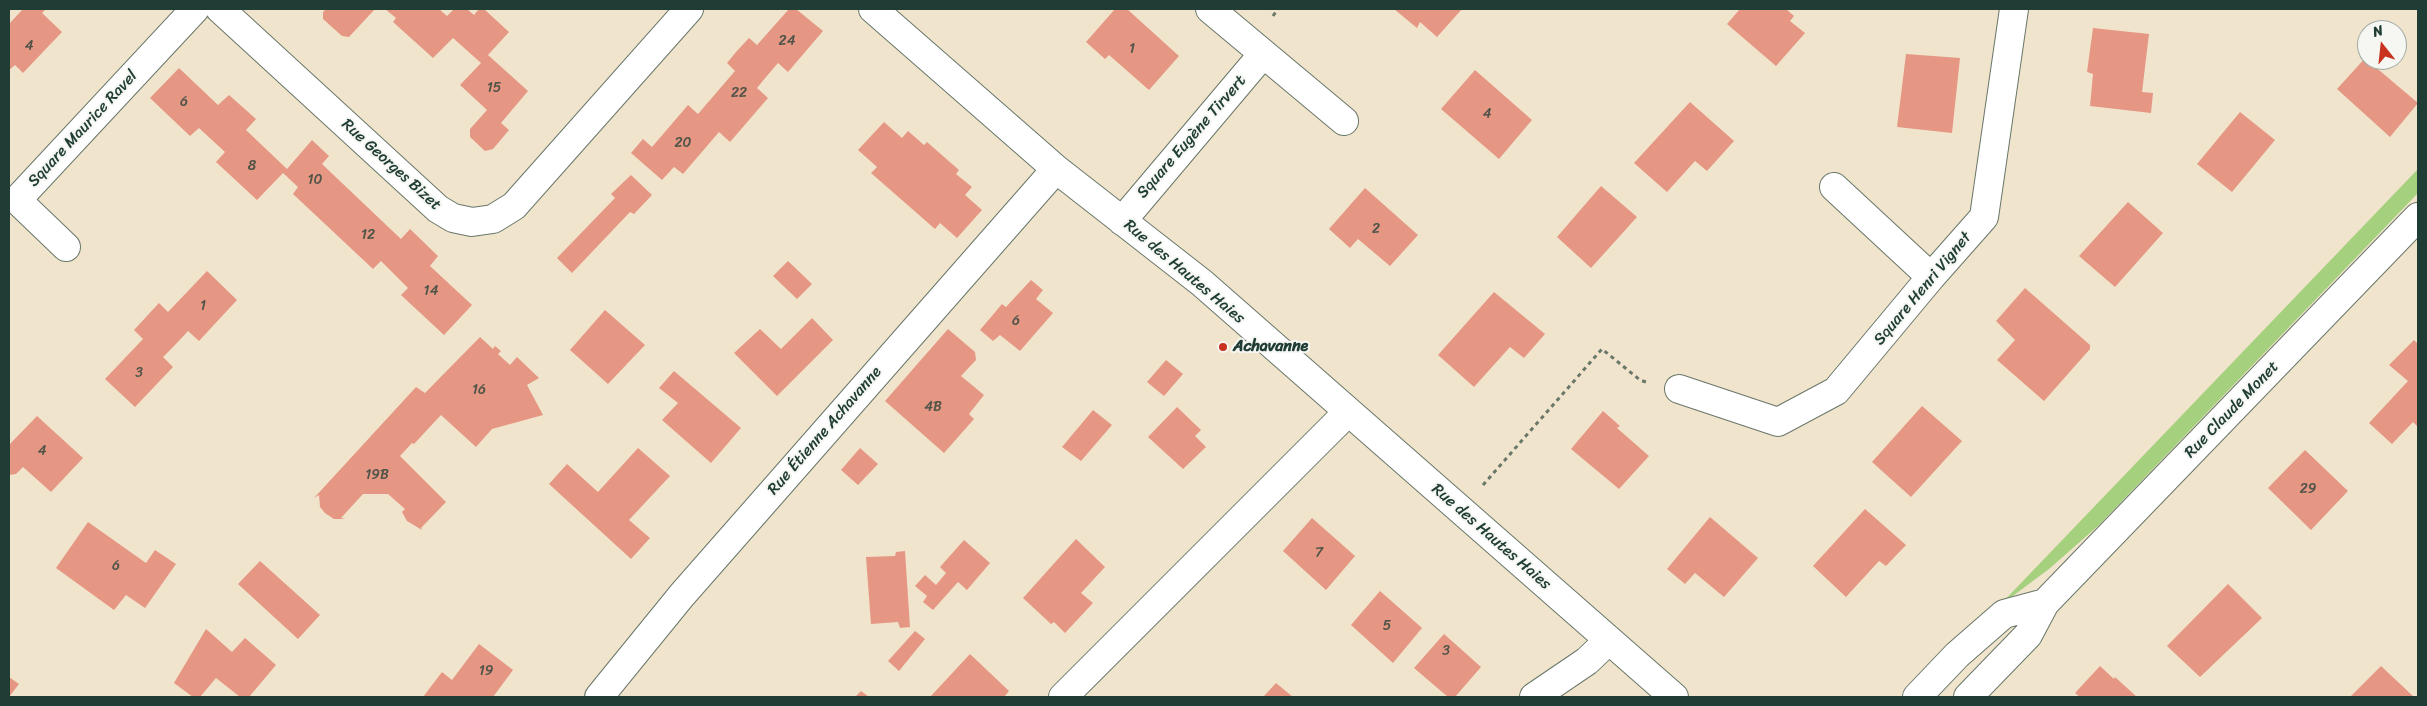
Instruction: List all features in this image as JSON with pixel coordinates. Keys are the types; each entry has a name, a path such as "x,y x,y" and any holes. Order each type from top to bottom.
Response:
{"street":[{"name":"Square Maurice Ravel","path":"66,247 17,200 195,9"},
{"name":"Rue Georges Bizet","path":"220,9 438,209 453,218 472,222 493,219 514,206 689,9"},
{"name":"Rue des Hautes Haies","path":"873,9 1056,169 1202,283 1674,697"},
{"path":"1210,9 1344,121"},
{"name":"Square Henri Vignet","path":"1679,389 1778,422 1836,391 1984,217 2014,9"},
{"name":"Square Eugène Tirvert","path":"1122,220 1263,54"},
{"name":"Rue Étienne Achavanne","path":"599,697 682,595 1056,169"},
{"path":"1834,187 1931,277"},
{"name":"Rue Claude Monet","path":"1968,697 2028,635 2045,602 2418,218"},
{"path":"1063,697 1348,412"},
{"name":"Rue Claude Monet","path":"1917,697 1957,655 2004,614 2045,602"},
{"path":"1534,697 1586,661 1609,640"}],"path":[{"path":"1482,486 1602,349 1640,380 1679,389"}],"green space":[{"path":"2418,169 2418,193 2099,525 2049,569 1998,607"}],"building":[{"path":"23,9 46,9 42,13 62,32 23,73 15,65 9,70 9,24"},
{"path":"326,9 375,9 349,37 342,36 323,19 323,12"},
{"path":"385,9 439,9 447,16 454,9 467,9 474,15 479,9 484,9 509,32 488,55 528,91 501,123 509,130 493,149 485,151 470,137 470,129 487,110 460,85 481,63 453,38 433,58 393,22 396,18"},
{"path":"789,9 796,9 823,31 788,72 778,63 766,77 757,88 768,98 730,142 719,132 683,174 674,167 662,180 631,153 643,139 652,147 688,105 698,114 735,71 727,63 736,52 749,38 757,45"},
{"path":"1115,9 1127,9 1179,56 1149,90 1109,55 1105,59 1086,42"},
{"path":"1394,9 1462,9 1437,37 1420,22 1417,28"},
{"path":"1740,9 1786,9 1794,16 1790,21 1805,33 1776,66 1727,24"},
{"path":"2093,28 2149,34 2142,92 2153,93 2151,113 2090,106 2093,74 2087,72"},
{"path":"1906,54 1960,58 1952,133 1897,127"},
{"path":"2357,67 2357,70 2379,70 2418,103 2390,137 2337,89"},
{"path":"179,68 218,105 229,95 256,119 246,130 287,169 312,140 329,156 322,164 401,239 410,229 438,256 430,266 472,305 444,335 401,295 408,288 381,261 373,269 293,194 298,187 283,173 257,200 216,162 225,152 199,128 190,136 150,98"},
{"path":"1475,70 1532,120 1499,159 1441,109"},
{"path":"1690,102 1734,141 1707,171 1695,161 1667,192 1634,163"},
{"path":"2240,112 2275,140 2232,192 2197,164"},
{"path":"884,122 902,138 908,131 924,145 927,142 959,170 956,174 972,187 965,195 982,210 957,238 940,223 935,229 871,173 877,167 858,150"},
{"path":"631,175 652,195 634,214 630,212 572,273 557,258 615,198 611,194"},
{"path":"1601,186 1637,217 1591,268 1557,237"},
{"path":"1365,188 1418,235 1390,266 1358,239 1350,248 1329,229"},
{"path":"2128,202 2163,233 2115,287 2079,256"},
{"path":"788,261 812,284 797,299 773,276"},
{"path":"207,271 237,300 199,341 188,331 163,357 173,367 135,407 105,379 143,339 134,330 159,303 168,312"},
{"path":"1031,280 1043,290 1036,299 1053,313 1020,351 1000,335 993,341 980,330 1002,304 1006,307"},
{"path":"2025,288 2090,345 2090,349 2044,401 1997,360 2015,340 1996,321"},
{"path":"1494,292 1545,334 1524,358 1510,347 1474,387 1438,355"},
{"path":"605,310 645,345 608,384 570,350"},
{"path":"812,318 833,340 777,396 734,353 760,329 781,349"},
{"path":"948,329 975,352 976,360 961,376 984,395 969,414 974,419 944,453 885,401"},
{"path":"480,337 493,349 495,346 501,351 498,354 510,365 517,357 539,378 527,385 543,415 492,429 476,447 441,415 400,456 446,502 421,528 422,530 407,521 402,512 405,509 388,494 363,494 341,518 346,519 334,519 325,513 320,507 319,495 314,498 416,387 425,393"},
{"path":"2414,340 2418,344 2418,427 2413,422 2392,444 2369,423 2408,381 2389,365"},
{"path":"1166,360 1183,374 1164,396 1147,382"},
{"path":"674,371 741,428 711,463 662,420 678,403 659,388"},
{"path":"1922,406 1962,441 1911,497 1872,462"},
{"path":"1177,407 1201,430 1195,436 1206,447 1183,469 1148,437"},
{"path":"1093,410 1112,425 1081,461 1062,447"},
{"path":"1603,411 1620,426 1617,428 1649,456 1619,489 1571,449"},
{"path":"37,416 83,458 51,492 23,467 16,474 9,475 9,445"},
{"path":"638,448 670,476 629,520 650,538 631,559 549,484 567,464 598,492"},
{"path":"860,448 878,464 858,485 841,470"},
{"path":"2305,450 2348,491 2311,530 2268,488"},
{"path":"1865,509 1906,545 1886,566 1879,561 1846,597 1813,566"},
{"path":"1710,517 1758,558 1724,597 1695,573 1685,584 1667,569"},
{"path":"1312,518 1355,556 1326,590 1283,551"},
{"path":"88,522 146,563 155,550 176,564 145,608 126,595 114,610 56,568"},
{"path":"1076,539 1105,567 1081,593 1093,603 1065,633 1054,622 1051,624 1023,598"},
{"path":"964,540 990,563 967,590 958,582 933,610 923,602 927,596 915,586 925,575 936,585 946,573 940,567"},
{"path":"905,551 910,627 900,628 898,622 871,624 866,557 895,556 896,552"},
{"path":"260,561 320,615 298,639 238,584"},
{"path":"2228,584 2262,618 2200,677 2167,646"},
{"path":"1380,591 1422,628 1393,663 1351,625"},
{"path":"206,629 232,652 245,638 276,665 249,697 240,697 216,678 200,697 193,697 174,683"},
{"path":"915,631 925,639 899,671 888,661"},
{"path":"1444,634 1481,667 1455,697 1448,697 1414,668"},
{"path":"479,644 513,670 493,697 423,697 442,672 452,680"},
{"path":"970,654 1009,691 1004,697 930,697"},
{"path":"2100,666 2137,697 2080,697 2075,693"},
{"path":"2381,666 2414,697 2350,697"},
{"path":"9,677 19,684 9,697"},
{"path":"1276,683 1293,697 1263,697"},
{"path":"861,691 869,697 855,697"}],"place":[{"name":"Achavanne","path":"1223,347"}]}
